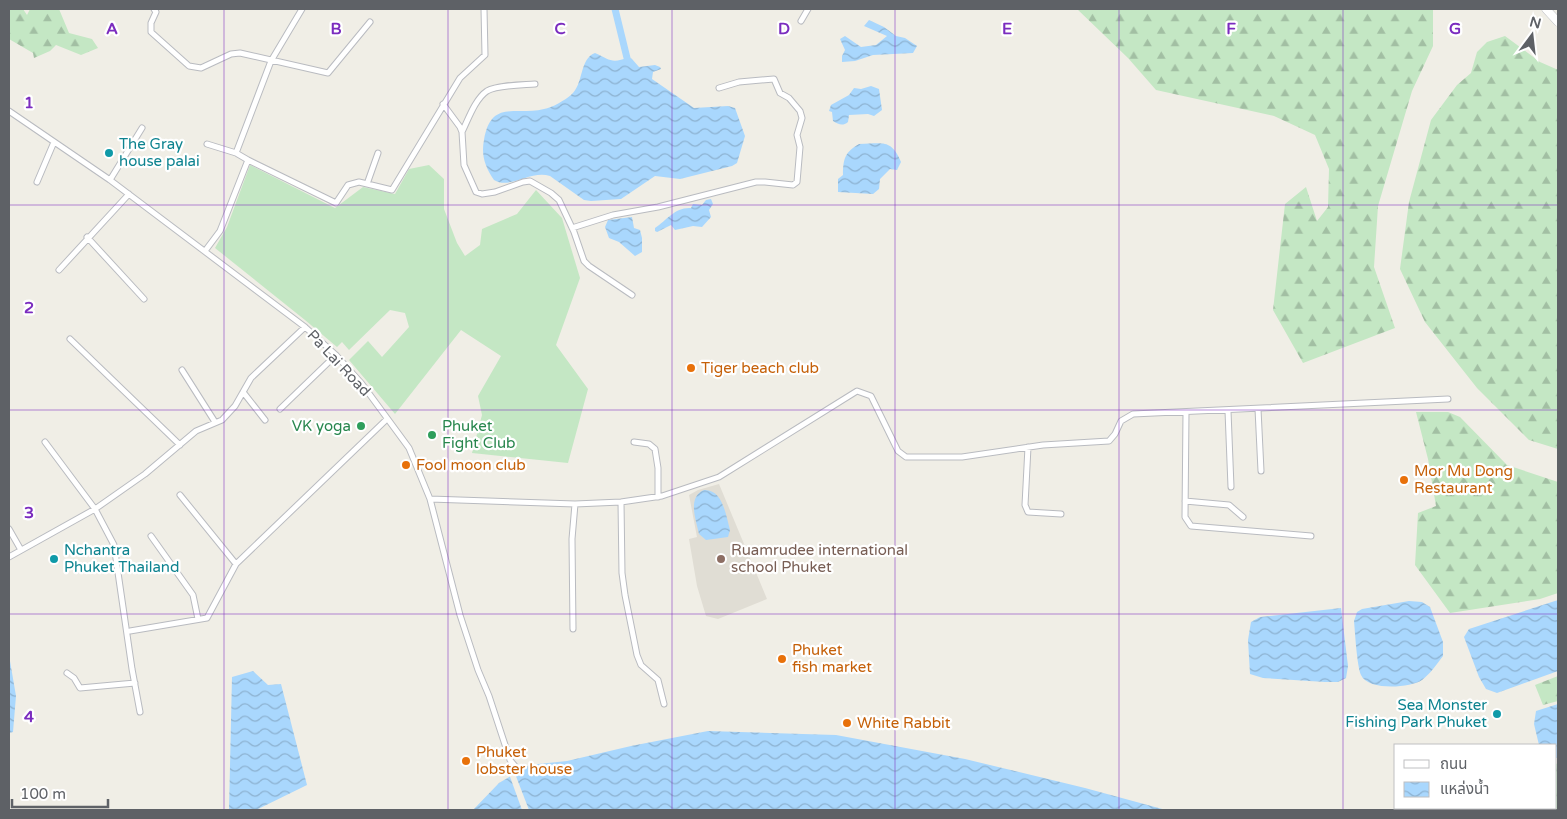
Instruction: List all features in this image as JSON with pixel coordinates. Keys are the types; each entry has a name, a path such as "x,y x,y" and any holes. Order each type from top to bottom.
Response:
{"street":[{"path":"154,9 156,12 151,23 150,32 189,66 201,68 230,54 240,53 328,73 370,22"},
{"path":"236,153 271,61 302,9"},
{"path":"207,144 236,153 336,203 348,185 359,182 392,190 460,78 485,55 484,9"},
{"path":"801,21 808,9"},
{"path":"1546,9 1558,22"},
{"path":"572,228 613,215 658,207 756,182 793,185 797,182 800,147 797,135 802,118 800,111 789,98 780,93 774,80 739,82 719,88"},
{"path":"462,132 478,102 486,92 494,88 535,84"},
{"path":"443,104 462,132 464,165 476,192 482,194 495,192 523,182 533,182 559,200 584,261 632,295"},
{"name":"Pa Lai Road","path":"9,111 110,180 305,327 362,384 408,448 430,499 460,616 510,760 514,766"},
{"path":"110,180 142,128"},
{"path":"37,182 54,142"},
{"path":"367,184 378,153"},
{"path":"205,251 220,231 248,160"},
{"path":"59,270 87,237 129,194"},
{"path":"87,237 144,299"},
{"path":"9,556 95,509 145,474 196,431 222,420 235,406 251,378 305,327"},
{"path":"70,339 180,445"},
{"path":"280,409 336,356"},
{"path":"182,370 215,422"},
{"path":"243,392 265,420"},
{"path":"430,499 575,504 621,502 658,497 719,477 857,392 871,396 898,451 906,456 962,458 1028,447 1109,441 1121,421 1133,414 1448,399"},
{"path":"1258,409 1260,470"},
{"path":"1228,410 1231,487"},
{"path":"1186,412 1185,517 1191,526 1311,536"},
{"path":"130,631 207,618 236,564 387,419"},
{"path":"45,442 95,509 114,545 140,712"},
{"path":"634,442 649,444 655,449 658,468 658,497"},
{"path":"1028,447 1026,510 1028,512 1061,514"},
{"path":"180,495 236,564"},
{"path":"1185,501 1229,505 1243,517"},
{"path":"621,502 622,573 635,646 641,665 658,680 664,704"},
{"path":"573,629 572,539 575,504"},
{"path":"9,530 21,550"},
{"path":"151,536 193,595 198,619"},
{"path":"67,672 74,678 78,686 84,688 135,683"}],"shaded area":[{"name":"Ruamrudee international school Phuket","path":"719,484 767,599 718,619 706,616 697,586 689,539 697,537 689,495 698,490"}],"green space":[{"path":"9,9 23,9 27,15 30,9 59,9 69,33 92,39 98,48 81,55 56,45 50,51 34,58 33,53 9,39"},
{"path":"1077,9 1433,9 1433,46 1412,91 1378,206 1374,267 1395,328 1303,363 1273,310 1285,204 1306,187 1317,221 1328,207 1329,169 1315,135 1274,116 1156,90 1128,58"},
{"path":"1505,36 1540,62 1558,69 1558,449 1529,440 1477,388 1425,322 1400,269 1409,202 1431,120 1457,85 1471,73 1477,52 1487,42"},
{"path":"250,165 335,208 363,187 395,194 409,169 429,165 444,179 444,209 457,243 465,256 480,245 482,229 517,214 536,190 562,218 580,278 556,345 588,389 568,463 472,453 482,415 478,396 501,356 461,330 395,414 349,360 368,341 382,357 409,327 405,313 390,310 349,350 342,342 337,347 215,248 227,227"},
{"path":"1416,412 1448,412 1460,417 1507,465 1558,482 1558,593 1540,599 1450,613 1415,565 1418,513 1436,506 1428,459"},
{"path":"1558,676 1558,701 1543,705 1535,685"},
{"path":"1557,764 1558,810 1392,810 1557,809"}],"water":[{"path":"869,20 917,46 913,53 873,55 855,61 842,62 845,50 840,39 845,36 861,47 876,45 887,36 864,26"},
{"path":"595,53 615,61 629,57 639,67 655,65 660,67 661,69 653,72 652,79 694,108 728,106 735,108 745,136 737,163 732,166 680,179 655,176 621,199 584,200 550,176 535,176 507,183 494,180 483,156 487,127 492,119 498,114 506,112 533,111 547,108 565,99 575,90 586,61"},
{"path":"871,86 879,89 882,110 874,116 868,114 849,115 848,122 843,124 833,121 832,112 829,111 831,105 849,95 854,88 861,89"},
{"path":"859,144 885,144 893,149 901,162 897,170 890,169 880,179 879,189 873,194 838,192 838,179 843,175 846,156"},
{"path":"711,199 713,204 709,210 711,217 702,227 693,226 675,230 671,225 657,232 655,231 655,228 676,212 685,208 691,208 693,204 702,205 706,200"},
{"path":"632,217 634,228 640,230 642,238 642,252 635,256 619,242 609,238 605,227 608,220"},
{"path":"704,490 716,494 723,504 730,530 728,537 706,540 699,534 694,503 699,493"},
{"path":"1558,600 1558,671 1497,693 1486,689 1479,677 1464,637 1469,629"},
{"path":"1409,601 1422,602 1430,607 1443,642 1443,656 1428,675 1416,683 1399,686 1372,684 1365,680 1360,671 1354,621 1357,612 1362,609"},
{"path":"1341,608 1348,666 1346,678 1338,682 1325,682 1263,678 1250,674 1248,640 1251,622 1260,617"},
{"path":"9,661 16,696 13,732 9,733"},
{"path":"253,671 268,685 281,684 307,785 256,810 229,810 232,677"},
{"path":"1558,704 1557,758 1557,744 1539,744 1534,724 1536,711"},
{"path":"708,731 836,735 965,759 1166,810 473,810 499,783 529,765 567,761"}],"pier":[{"path":"514,771 529,810 522,810 509,774"}],"waterway":[{"path":"615,9 627,58"}],"place":[{"name":"The Gray house palai","path":"109,153"},
{"name":"Tiger beach club","path":"691,368"},
{"name":"VK yoga","path":"361,426"},
{"name":"Phuket Fight Club","path":"432,435"},
{"name":"Fool moon club","path":"406,465"},
{"name":"Mor Mu Dong Restaurant","path":"1404,480"},
{"name":"Nchantra Phuket Thailand","path":"54,559"},
{"name":"Ruamrudee international school Phuket","path":"721,559"},
{"name":"Phuket fish market","path":"782,659"},
{"name":"Sea Monster Fishing Park Phuket","path":"1497,714"},
{"name":"White Rabbit","path":"847,723"},
{"name":"Phuket lobster house","path":"466,761"}]}
